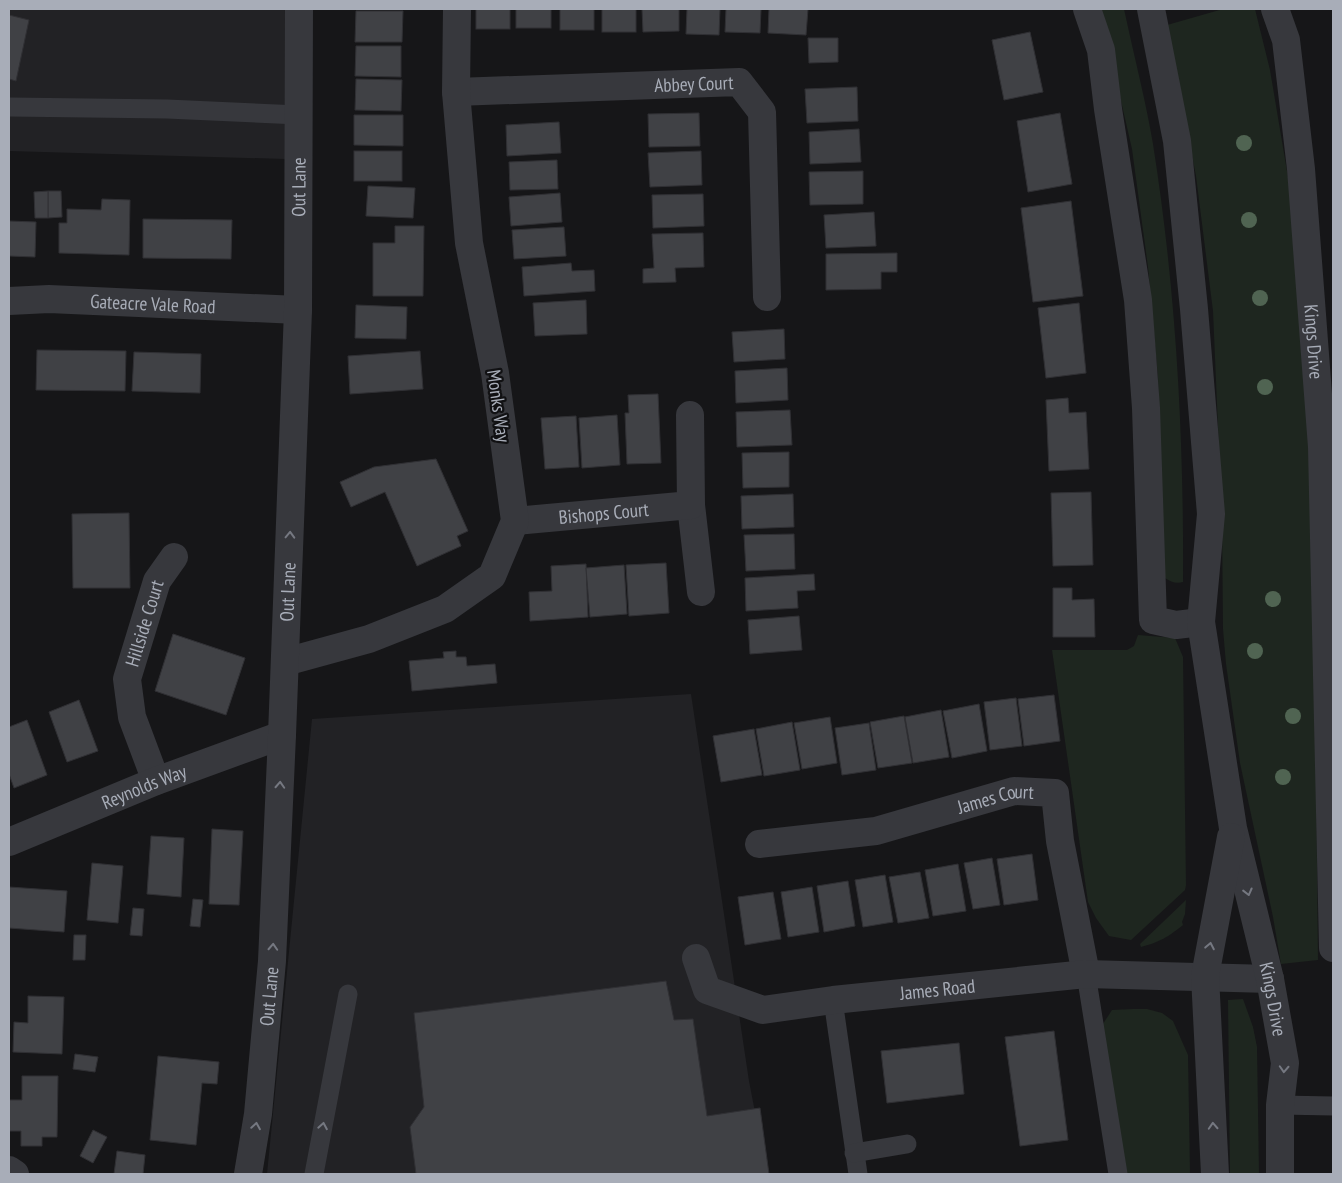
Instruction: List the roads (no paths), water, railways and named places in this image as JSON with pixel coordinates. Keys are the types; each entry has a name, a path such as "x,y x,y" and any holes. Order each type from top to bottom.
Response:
{"street":[{"name":"Out Lane","path":"248,1174 258,1114 272,961 286,662 298,310 299,9"},
{"name":"Monks Way","path":"457,9 456,92 469,243 494,373 515,521"},
{"path":"1087,9 1101,50 1108,109 1138,300 1146,408 1153,620 1176,624 1202,622"},
{"name":"Kings Drive","path":"1151,9 1176,141 1194,309 1211,514 1202,622 1232,828 1270,979 1285,1063 1280,1105 1280,1174"},
{"name":"Kings Drive","path":"1275,9 1286,40 1301,169 1328,447 1333,948"},
{"name":"Abbey Court","path":"456,92 739,82 762,112 766,297"},
{"name":"Gateacre Vale Road","path":"9,301 49,299 298,310"},
{"path":"690,415 691,505 701,592"},
{"name":"Bishops Court","path":"515,521 691,505"},
{"path":"286,662 369,639 445,609 492,576 515,521"},
{"name":"Hillside Court","path":"156,781 132,717 127,679 157,580 174,557"},
{"name":"Reynolds Way","path":"9,842 156,781 282,735"},
{"name":"James Court","path":"759,844 876,831 1014,791 1055,793 1060,841 1086,974"},
{"name":"Kings Drive","path":"1215,1174 1205,976 1232,828"},
{"name":"James Road","path":"696,958 707,990 763,1010 833,1000 1086,974 1270,979"},
{"path":"9,1170 15,1174"}],"lane":[{"path":"9,106 167,109 299,115"},
{"path":"1086,974 1118,1174"},
{"path":"314,1174 348,994"},
{"path":"833,1000 858,1174"},
{"path":"1280,1105 1333,1106"},
{"path":"854,1153 907,1144"}]}
